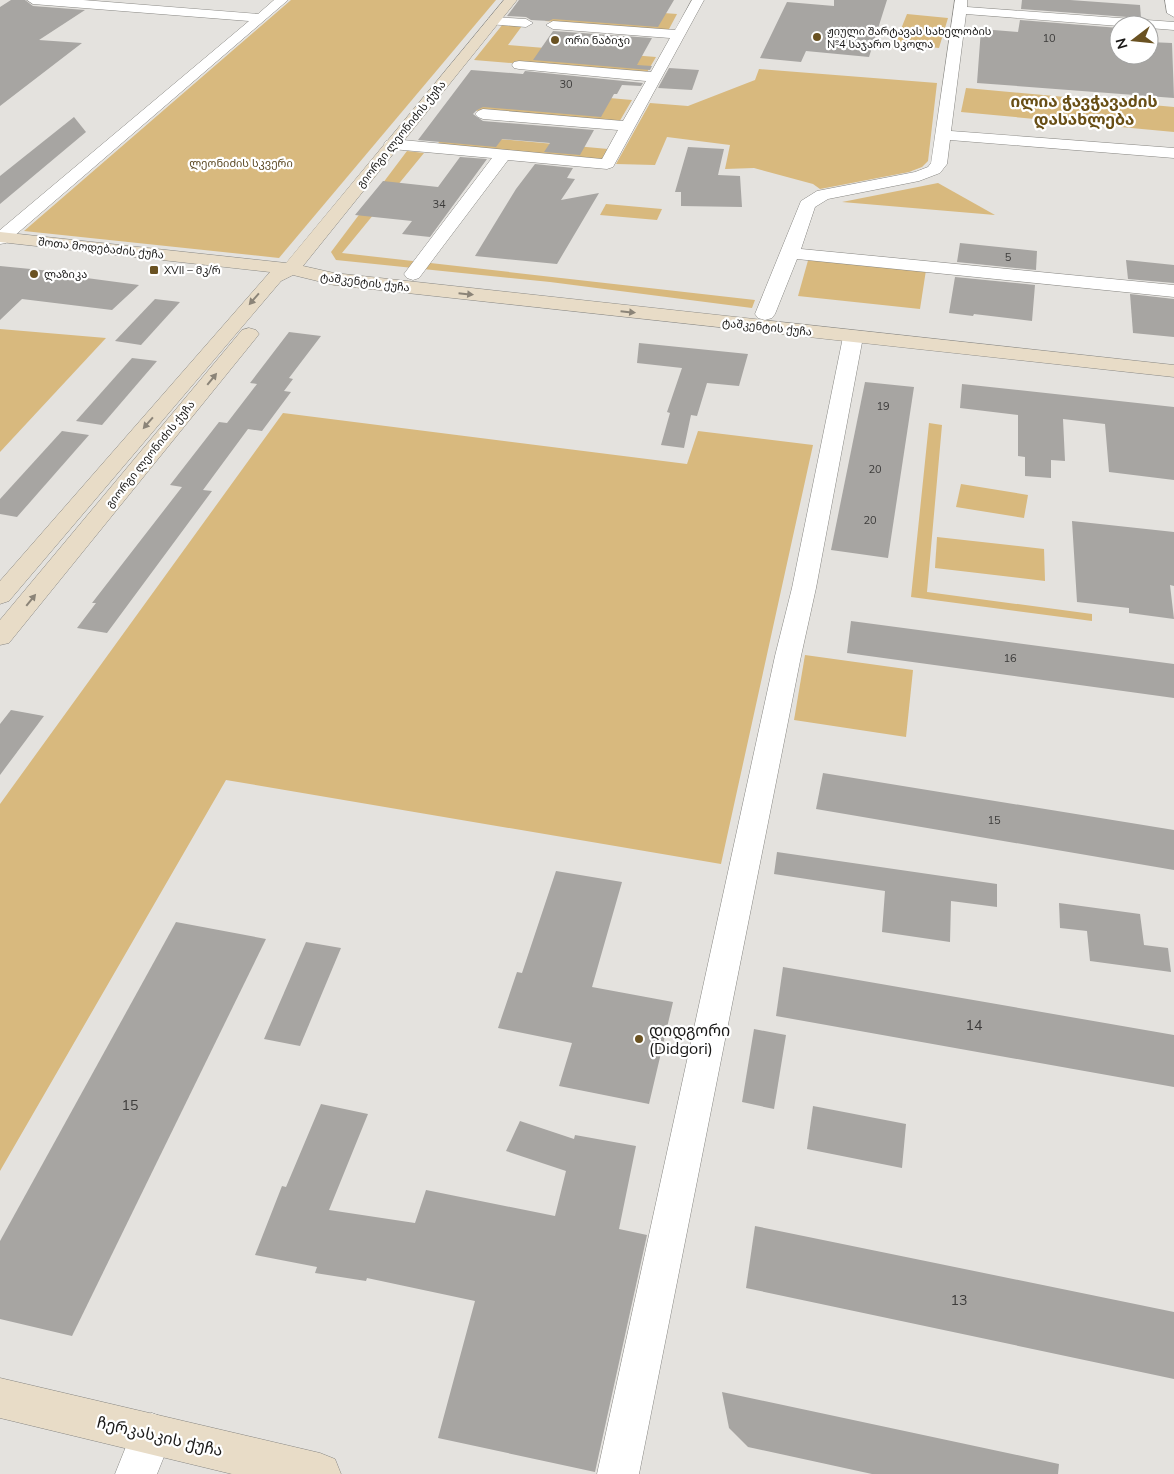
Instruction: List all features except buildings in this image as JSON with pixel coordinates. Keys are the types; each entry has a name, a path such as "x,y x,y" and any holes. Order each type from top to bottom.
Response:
{"street":[{"path":"33,0 109,3 261,18"},
{"path":"1,238 282,0"},
{"name":"გიორგი ლეონიძის ქუჩა","path":"0,596 274,277 291,268 511,0"},
{"path":"392,144 607,164 698,0"},
{"path":"1171,0 1174,13"},
{"path":"765,314 807,205 823,195 919,176 934,170 939,164 960,5 1174,26"},
{"path":"494,21 526,23"},
{"path":"553,25 678,34"},
{"path":"519,66 655,77"},
{"path":"483,114 628,126"},
{"path":"942,135 1174,153"},
{"path":"413,274 503,155"},
{"name":"შოთა მოდებაძის ქუჩა","path":"1,238 291,268"},
{"path":"790,252 1174,291"},
{"name":"ტაშკენტის ქუჩა","path":"291,268 322,265 413,274 1174,358"},
{"name":"გიორგი ლეონიძის ქუჩა","path":"0,637 294,280 291,268"},
{"name":"ტაშკენტის ქუჩა","path":"291,268 334,279 1174,371"},
{"path":"618,1474 786,664 804,588 853,337"},
{"name":"ჩერკასკის ქუჩა","path":"0,1398 320,1474"},
{"path":"136,1474 152,1434"}],"green space":[{"name":"ლეონიძის სკვერი","path":"291,0 496,0 279,258 24,231"},
{"path":"557,5 677,14 668,31 545,21"},
{"path":"907,14 948,18 939,48 895,44"},
{"path":"503,24 522,26 508,45 656,57 646,74 474,60"},
{"path":"759,69 937,83 928,161 922,167 909,172 820,189 813,184 754,168 725,169 730,145 667,137 655,165 616,164 650,103 688,106 755,80"},
{"path":"487,87 632,100 618,124 469,110"},
{"path":"966,88 1174,107 1174,132 961,112"},
{"path":"445,134 608,149 601,162 436,146"},
{"path":"407,151 424,153 342,253 755,300 752,308 550,282 336,260 331,252"},
{"path":"938,183 995,215 842,202"},
{"path":"606,204 662,209 657,220 600,215"},
{"path":"809,257 926,270 920,309 798,296"},
{"path":"0,329 106,338 0,452"},
{"path":"283,413 687,464 698,431 813,445 721,864 226,780 0,1171 0,804"},
{"path":"929,423 942,425 927,592 1092,614 1092,621 911,597"},
{"path":"961,484 1028,495 1024,518 956,507"},
{"path":"937,537 1044,549 1045,581 935,568"},
{"path":"805,655 913,670 906,737 794,720"}],"place":[{"name":"ჟიული შარტავას სახელობის №4 საჯარო სკოლა","path":"817,37"},
{"name":"ორი ნაბიჯი","path":"555,40"},
{"name":"XVII – მკ/რ","path":"154,270"},
{"name":"ლაზიკა","path":"34,274"},
{"name":"დიდგორი (Didgori)","path":"639,1039"}],"district":[{"name":"ილია ჭავჭავაძის დასახლება","path":"1084,110"}]}
